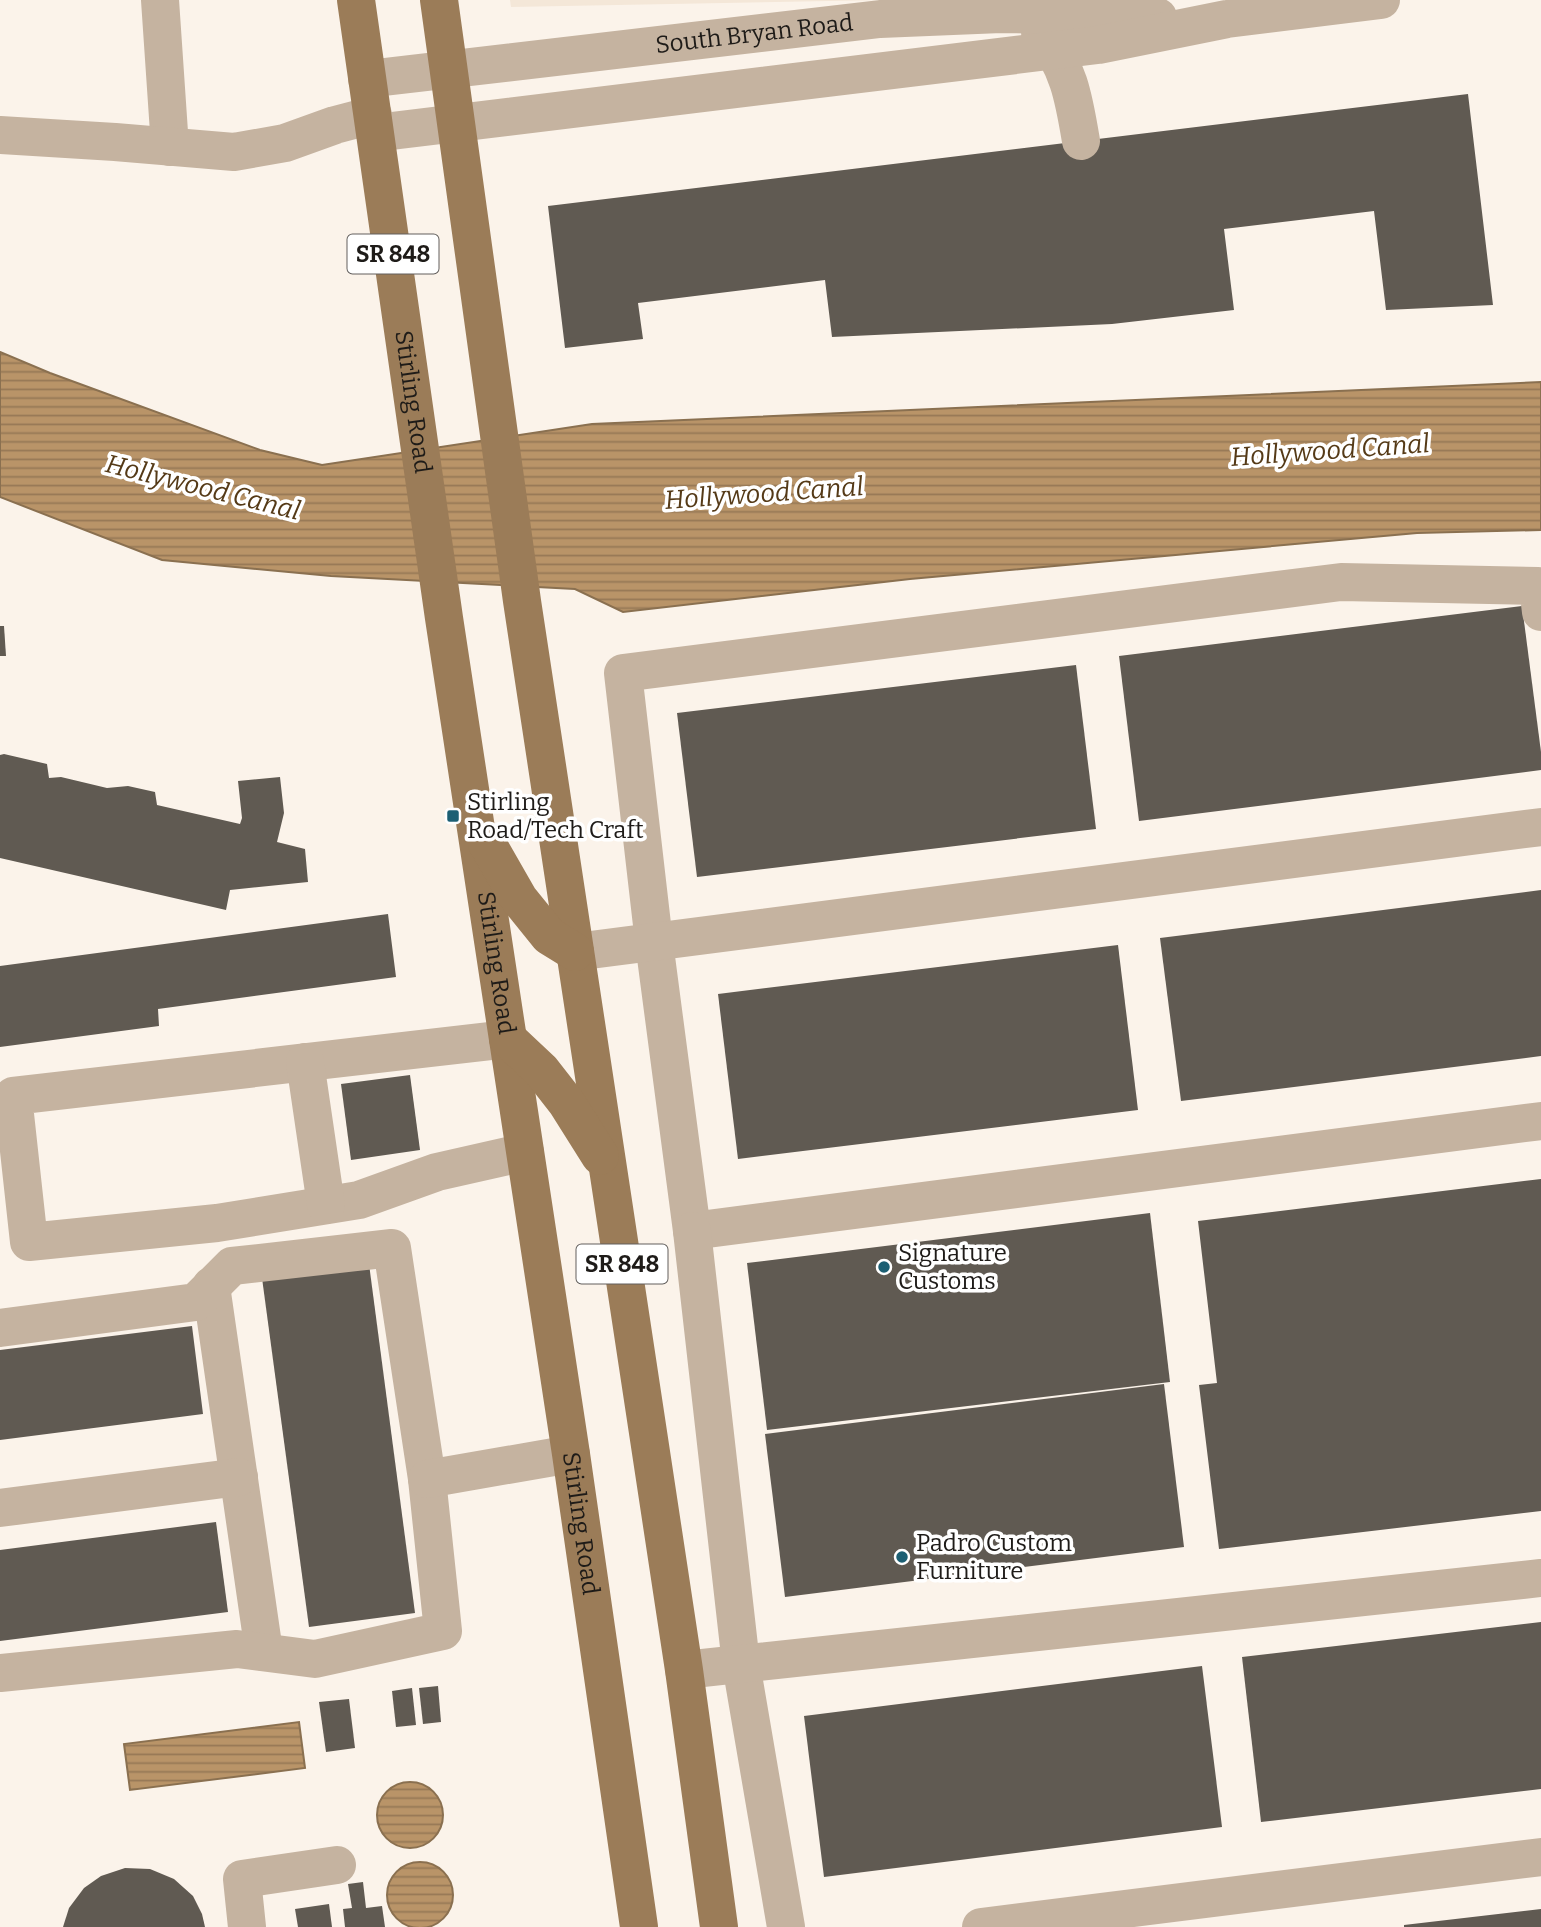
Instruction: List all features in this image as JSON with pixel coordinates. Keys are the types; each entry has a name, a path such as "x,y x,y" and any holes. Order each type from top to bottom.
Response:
{"main road":[{"name":"Stirling Road","path":"356,0 444,618 571,1454 639,1927"},
{"name":"SR 848","path":"439,0 522,601 684,1670 719,1927"},
{"path":"475,823 519,899 549,936 575,952"},
{"path":"509,1039 541,1070 566,1102 608,1170"}],"street":[{"path":"160,0 170,147"},
{"name":"South Bryan Road","path":"372,109 457,122 1098,45 1227,19 1381,0"},
{"name":"South Bryan Road","path":"372,109 449,68 878,9 1227,19"},
{"path":"1026,14 1056,50 1073,93 1081,141"},
{"path":"0,135 234,152 285,143 372,109"},
{"path":"786,1927 741,1664 692,1231 654,942 623,673 1341,582 1538,586 1541,612"},
{"path":"575,952 1541,827"},
{"path":"509,1039 13,1096 29,1242 217,1223 359,1200 437,1172 525,1152"},
{"path":"305,1062 326,1205"},
{"path":"692,1231 1541,1121"},
{"path":"0,1328 196,1302 232,1266 392,1248 427,1479 443,1631 315,1659 237,1649 0,1673"},
{"path":"212,1286 264,1652"},
{"path":"427,1479 571,1454"},
{"path":"0,1508 239,1477"},
{"path":"684,1670 1541,1578"},
{"path":"981,1927 1541,1857"},
{"path":"247,1927 242,1880 337,1865"}],"shaded area":[{"path":"510,0 883,0 511,7"}],"water":[{"name":"Hollywood Canal","path":"0,352 260,450 322,465 592,424 1541,382 1541,530 1417,533 910,579 623,612 575,589 331,576 162,560 0,497"},
{"path":"299,1722 305,1768 130,1790 124,1744"},
{"path":"416,1782 434,1791 441,1802 441,1828 434,1839 423,1846 404,1848 386,1839 379,1828 377,1809 386,1791 397,1784"},
{"path":"414,1862 426,1862 438,1867 448,1877 453,1895 451,1908 438,1923 426,1928 414,1928 402,1923 392,1913 387,1901 387,1889 392,1877 402,1867"}],"building":[{"path":"1468,94 1493,305 1386,310 1374,211 1224,229 1234,310 1112,324 832,337 825,280 638,303 643,339 565,348 548,206"},
{"path":"1522,606 1541,770 1139,821 1119,656"},
{"path":"0,626 4,626 6,656 0,656"},
{"path":"1076,665 1096,829 697,877 677,713"},
{"path":"0,755 47,764 49,778 61,777 107,788 128,786 155,792 157,805 240,824 242,818 238,781 280,777 284,813 277,842 305,849 308,882 230,890 226,910 0,858"},
{"path":"1541,890 1541,1056 1181,1101 1160,938"},
{"path":"388,914 396,977 158,1009 159,1026 0,1047 0,966"},
{"path":"1118,945 1138,1110 738,1159 718,994"},
{"path":"410,1075 420,1150 351,1160 341,1084"},
{"path":"1541,1179 1541,1511 1219,1549 1199,1385 1217,1383 1198,1221"},
{"path":"1150,1213 1170,1382 767,1430 747,1263"},
{"path":"369,1264 415,1613 309,1627 262,1278"},
{"path":"192,1326 203,1414 0,1440 0,1350"},
{"path":"1164,1384 1184,1547 785,1597 765,1434"},
{"path":"216,1522 228,1612 0,1641 0,1550"},
{"path":"1541,1622 1541,1789 1261,1822 1242,1657"},
{"path":"1202,1666 1222,1827 824,1877 804,1716"},
{"path":"438,1686 441,1722 423,1724 419,1688"},
{"path":"412,1688 416,1725 396,1727 392,1691"},
{"path":"349,1699 355,1748 326,1752 319,1702"},
{"path":"125,1868 150,1869 174,1879 193,1896 205,1927 63,1927 69,1908 84,1888 101,1876"},
{"path":"363,1882 366,1908 382,1906 385,1927 345,1927 343,1909 352,1908 348,1884"},
{"path":"329,1904 332,1927 298,1927 295,1909"},
{"path":"1541,1909 1541,1927 1404,1927 1404,1925"}],"place":[{"name":"Stirling Road/Tech Craft","path":"453,816"},
{"name":"Signature Customs","path":"884,1267"},
{"name":"Padro Custom Furniture","path":"902,1557"}]}
